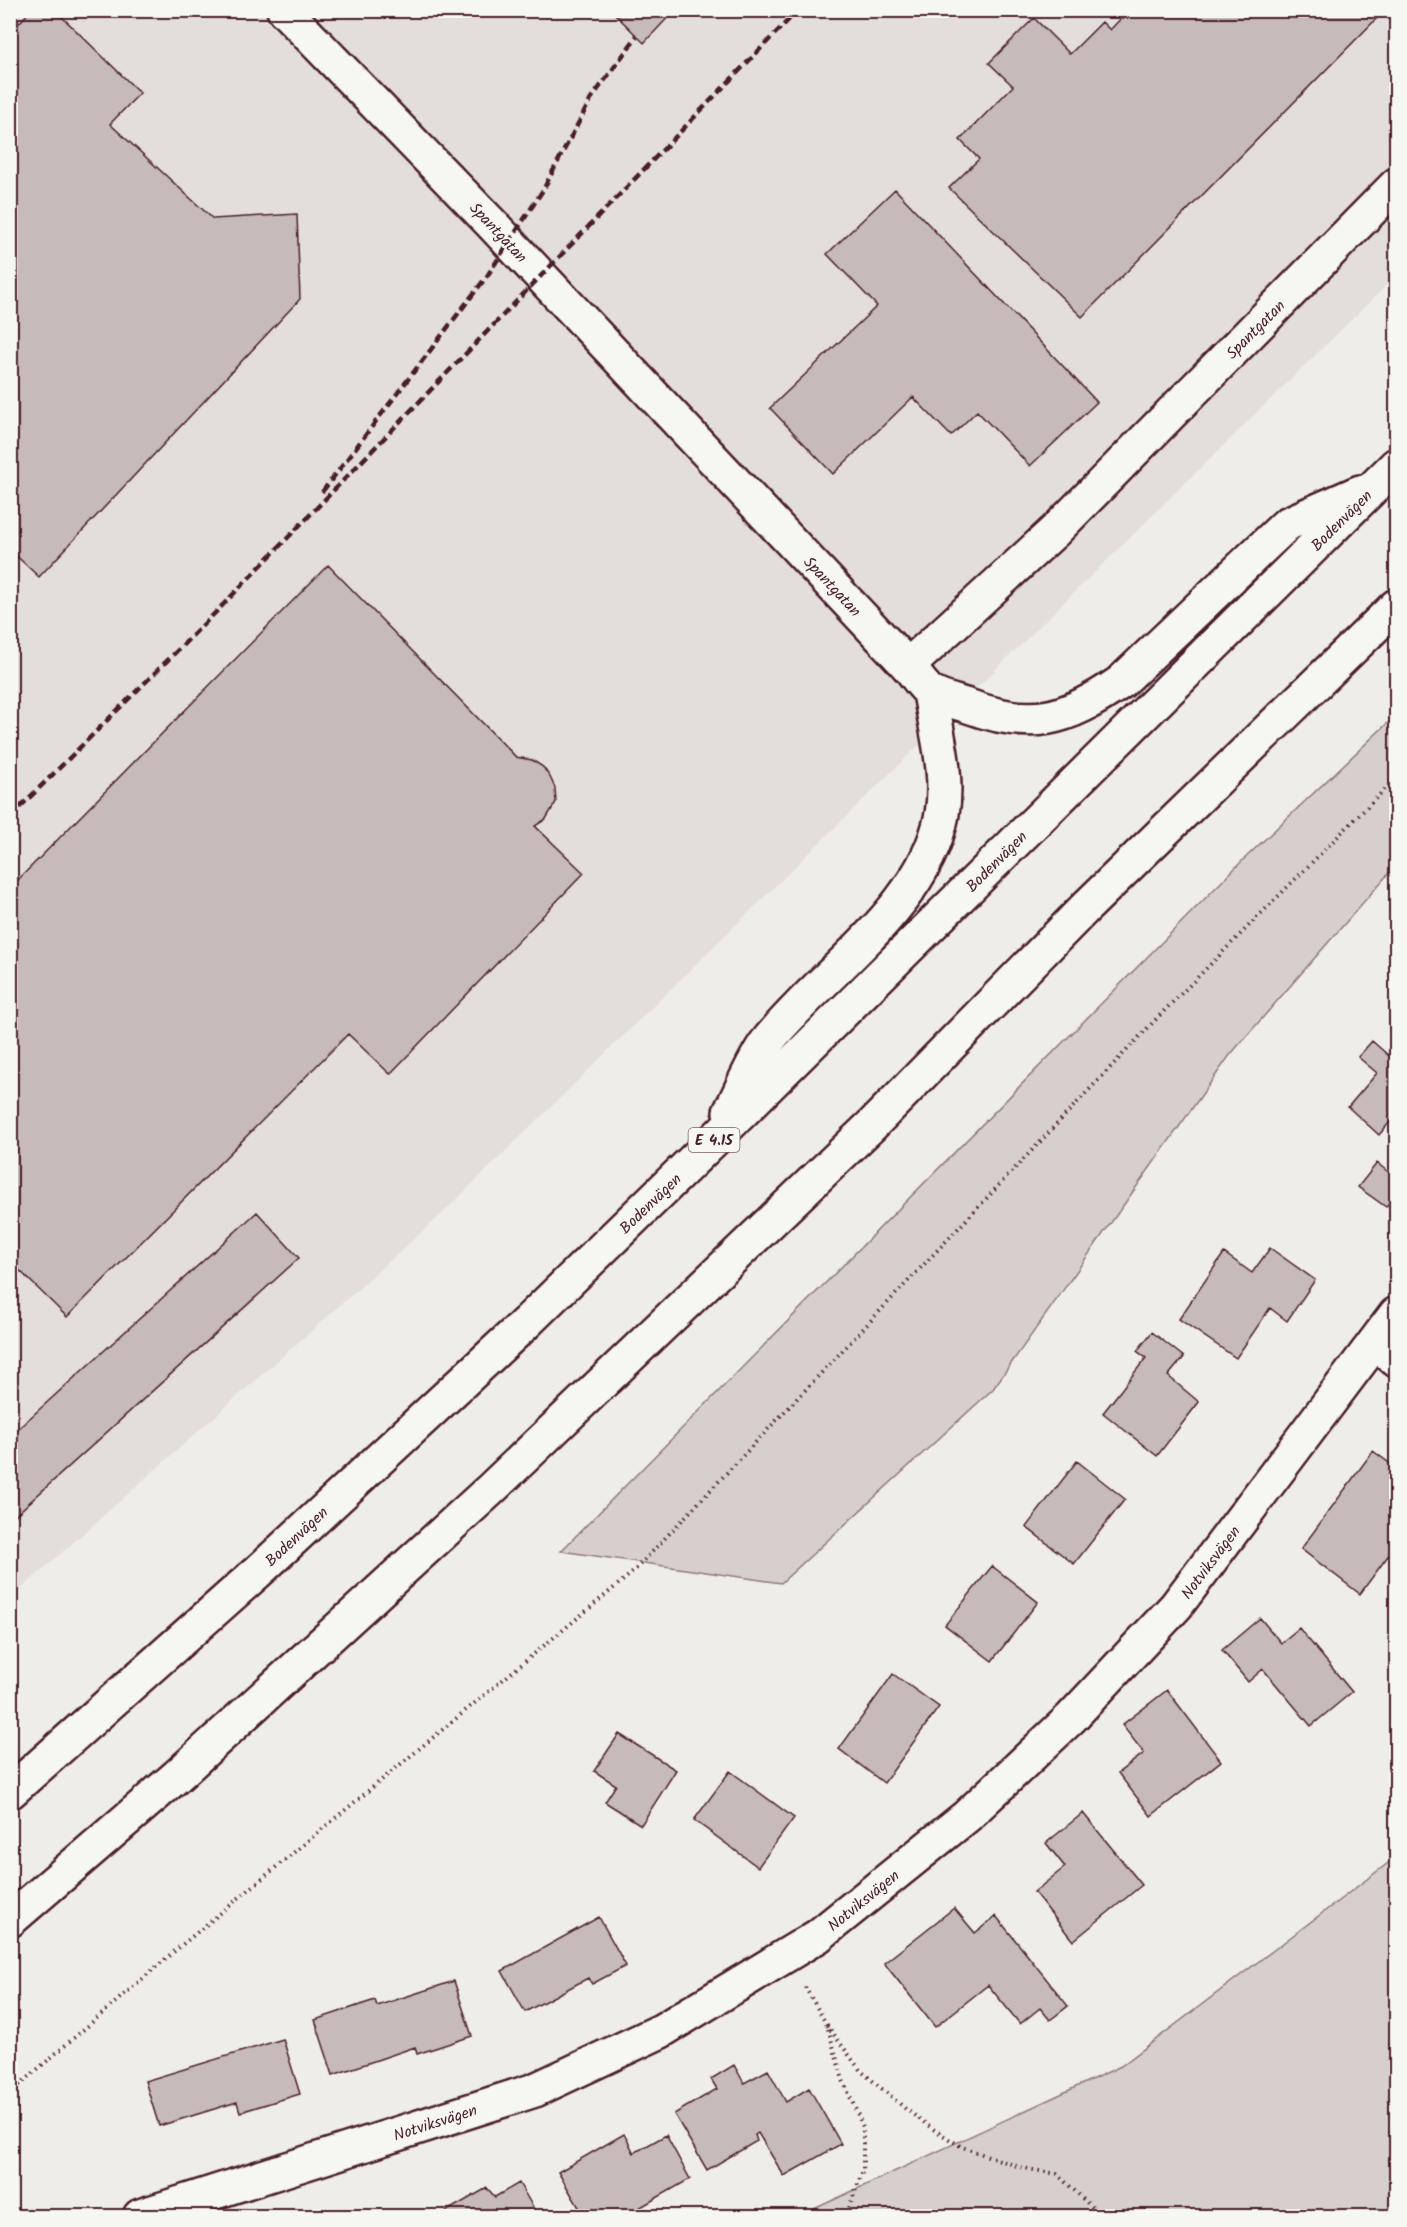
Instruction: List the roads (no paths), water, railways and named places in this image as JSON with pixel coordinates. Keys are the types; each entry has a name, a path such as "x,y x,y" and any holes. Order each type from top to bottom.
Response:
{"main road":[{"name":"Spantgatan","path":"284,10 490,222 908,666 1056,530 1396,185"},
{"path":"908,666 930,692 995,716 1021,719 1048,717 1075,710 1121,682 1287,524 1387,474"},
{"name":"Bodenvägen","path":"10,1792 262,1569 528,1322 1387,474"},
{"path":"10,1920 177,1776 491,1490 872,1125 1086,907 1396,606"},
{"path":"718,1136 765,1044 897,905 916,878 930,850 942,814 943,773 930,692"},
{"name":"Notviksvägen","path":"140,2217 535,2090 661,2031 818,1936 967,1816 1071,1718 1176,1606 1386,1351 1396,1314"}],"railway":[{"path":"10,817 216,612 798,10"},
{"path":"322,492 487,276 543,190 591,99 637,36"}]}
